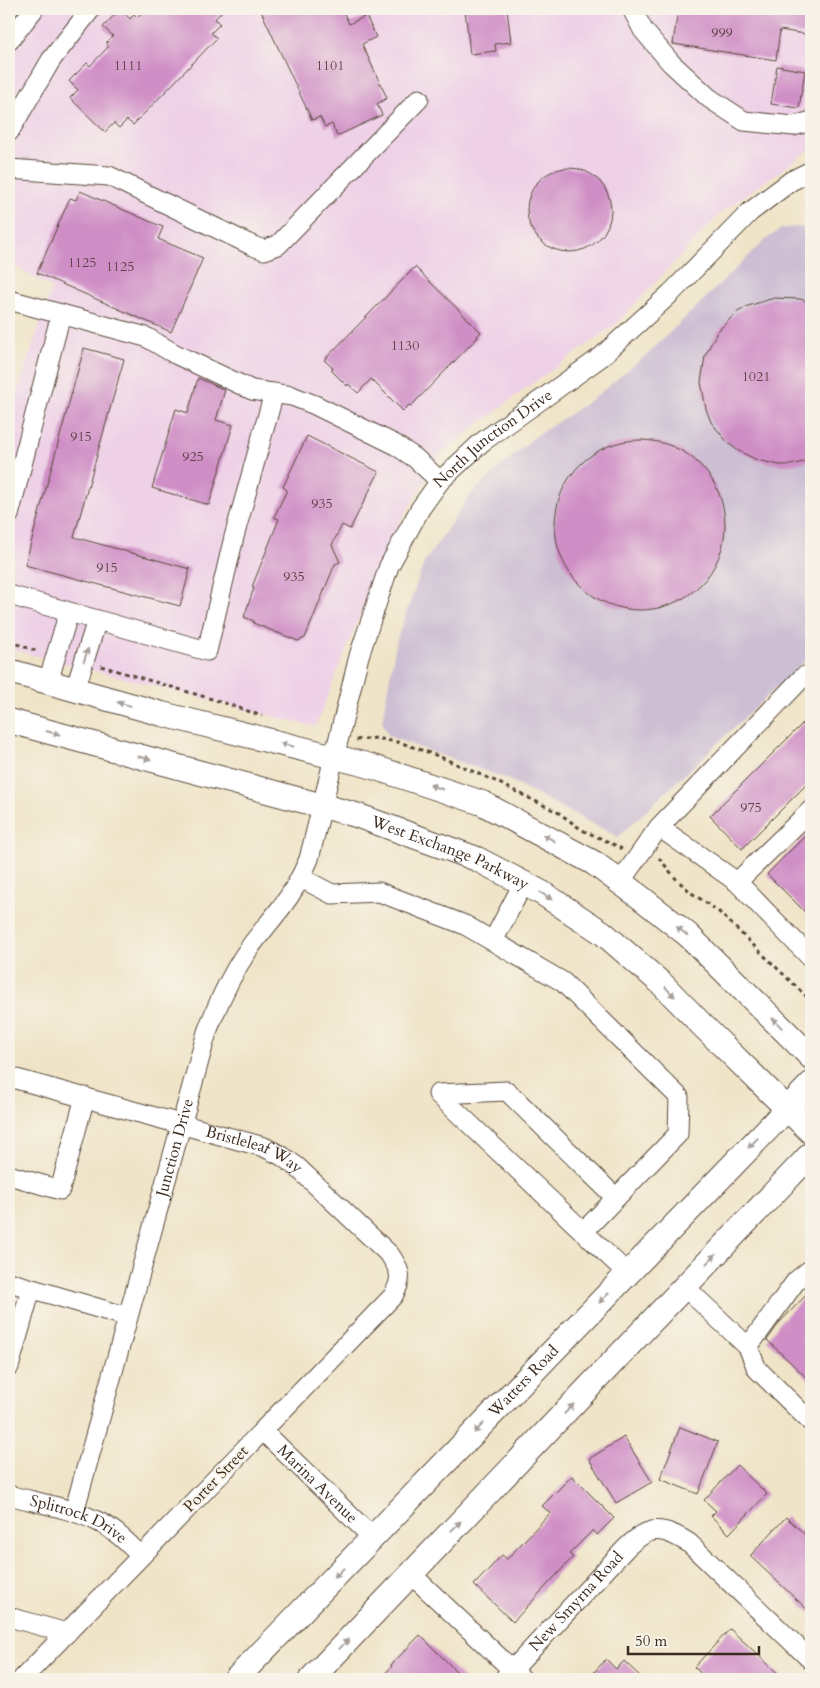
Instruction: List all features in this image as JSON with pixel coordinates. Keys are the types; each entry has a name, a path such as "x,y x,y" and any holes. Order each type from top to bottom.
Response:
{"main road":[{"path":"9,671 162,714 335,756 482,803 594,863 620,882 688,935 811,1057"},
{"name":"West Exchange Parkway","path":"9,721 323,806 477,859 542,894 603,933 662,984 811,1132"},
{"name":"Watters Road","path":"236,1679 811,1084"},
{"path":"311,1679 811,1154"}],"street":[{"path":"9,42 34,9"},
{"path":"9,132 15,108 92,9"},
{"path":"632,9 643,30 672,63 709,98 744,121 794,126 811,121"},
{"path":"9,169 109,176 264,250 278,245 420,99"},
{"name":"North Junction Drive","path":"323,806 359,656 389,566 420,509 440,481 482,442 601,357 671,293 750,212 791,181 811,170"},
{"path":"9,300 146,337 175,354 252,390 292,396 315,405 394,444 415,458 440,481"},
{"path":"9,515 61,314"},
{"path":"9,595 207,651 234,537 274,393"},
{"path":"48,682 69,612"},
{"path":"75,690 97,620"},
{"path":"620,882 659,827 803,677 811,674"},
{"name":"Junction Drive","path":"74,1512 207,1032 231,974 285,903 301,878 309,858 323,806"},
{"path":"737,882 811,810"},
{"path":"659,827 737,882 811,958"},
{"path":"301,878 332,894 378,892 465,925 564,982 680,1097 678,1134 583,1232"},
{"path":"493,941 523,884"},
{"name":"Bristleleaf Way","path":"9,1076 264,1147 282,1156 297,1167 390,1255 400,1274"},
{"path":"616,1198 508,1091 438,1094 628,1274"},
{"path":"9,1175 60,1190 85,1097"},
{"path":"748,1347 796,1282 811,1269"},
{"name":"Porter Street","path":"22,1679 393,1296 399,1285 400,1274"},
{"path":"9,1282 128,1317"},
{"path":"685,1287 748,1347 757,1369 811,1422"},
{"path":"9,1367 32,1289"},
{"name":"Marina Avenue","path":"263,1431 373,1538"},
{"name":"Splitrock Drive","path":"9,1495 74,1512 106,1527 124,1539 141,1556"},
{"name":"New Smyrna Road","path":"513,1676 626,1548 640,1535 656,1530 672,1533 689,1543 811,1660"},
{"path":"411,1574 513,1676"},
{"path":"9,1618 67,1633"}],"path":[{"path":"9,641 38,652 56,656"},
{"path":"84,662 222,702 268,718"},
{"path":"718,911 811,1001"}],"shaded area":[{"path":"9,9 811,9 811,149 722,212 614,326 526,388 441,453 402,519 370,590 315,727 9,649 9,417 52,288 9,263"},
{"path":"811,228 811,655 618,837 505,778 388,736 382,721 396,642 424,563 472,493 533,438 594,398 650,352 764,241 781,229"}],"building":[{"path":"120,9 130,19 134,14 137,17 146,9 224,9 215,19 220,24 211,33 217,38 166,91 133,125 127,120 119,128 114,123 105,132 70,98 78,90 69,81 87,63 90,66 109,46 106,43 113,36 103,27"},
{"path":"260,9 342,9 349,24 366,16 376,37 362,44 387,98 377,104 382,115 337,136 332,124 325,127 320,117 312,120"},
{"path":"465,9 507,9 511,42 495,44 496,51 470,54"},
{"path":"678,9 811,9 811,35 780,30 776,60 673,44"},
{"path":"777,66 805,71 799,108 771,104"},
{"path":"569,168 585,171 599,180 608,194 611,210 608,226 599,240 585,249 569,252 553,249 539,240 530,226 527,210 530,194 539,180 553,171"},
{"path":"80,191 163,227 158,239 203,258 171,332 37,273 70,198 76,200"},
{"path":"415,267 481,332 411,406 409,405 403,411 371,379 358,393 348,384 347,386 324,360"},
{"path":"774,298 800,299 811,302 811,460 791,465 780,465 757,460 728,443 711,422 706,409 701,382 705,356 717,332 736,313 748,306"},
{"path":"84,348 124,359 74,537 190,569 180,606 25,565"},
{"path":"198,378 225,390 216,420 233,425 209,505 152,488 176,409 188,413"},
{"path":"307,436 379,472 350,529 342,525 332,545 340,562 335,564 305,638 298,641 253,623 254,621 244,617 254,588 252,587 279,519 274,517 287,490 283,487"},
{"path":"640,440 665,444 680,450 700,465 715,485 721,500 725,525 721,550 715,565 700,585 680,600 665,606 640,610 615,606 600,600 580,585 565,565 559,550 555,525 559,500 565,485 580,465 600,450 615,444"},
{"path":"811,715 811,780 742,849 710,816"},
{"path":"811,830 811,918 767,874"},
{"path":"811,1290 811,1382 767,1340 780,1322"},
{"path":"680,1427 718,1442 698,1494 660,1479"},
{"path":"624,1437 652,1482 616,1503 589,1459"},
{"path":"737,1465 767,1494 729,1534 711,1516 716,1511 704,1500"},
{"path":"572,1476 614,1518 597,1535 593,1530 569,1554 573,1557 513,1622 474,1585 502,1555 507,1559 550,1513 542,1506"},
{"path":"786,1517 811,1540 811,1613 750,1556"},
{"path":"730,1629 784,1679 707,1679 694,1667"},
{"path":"420,1635 464,1679 380,1679"},
{"path":"606,1659 616,1669 624,1661 643,1679 588,1679"}]}
